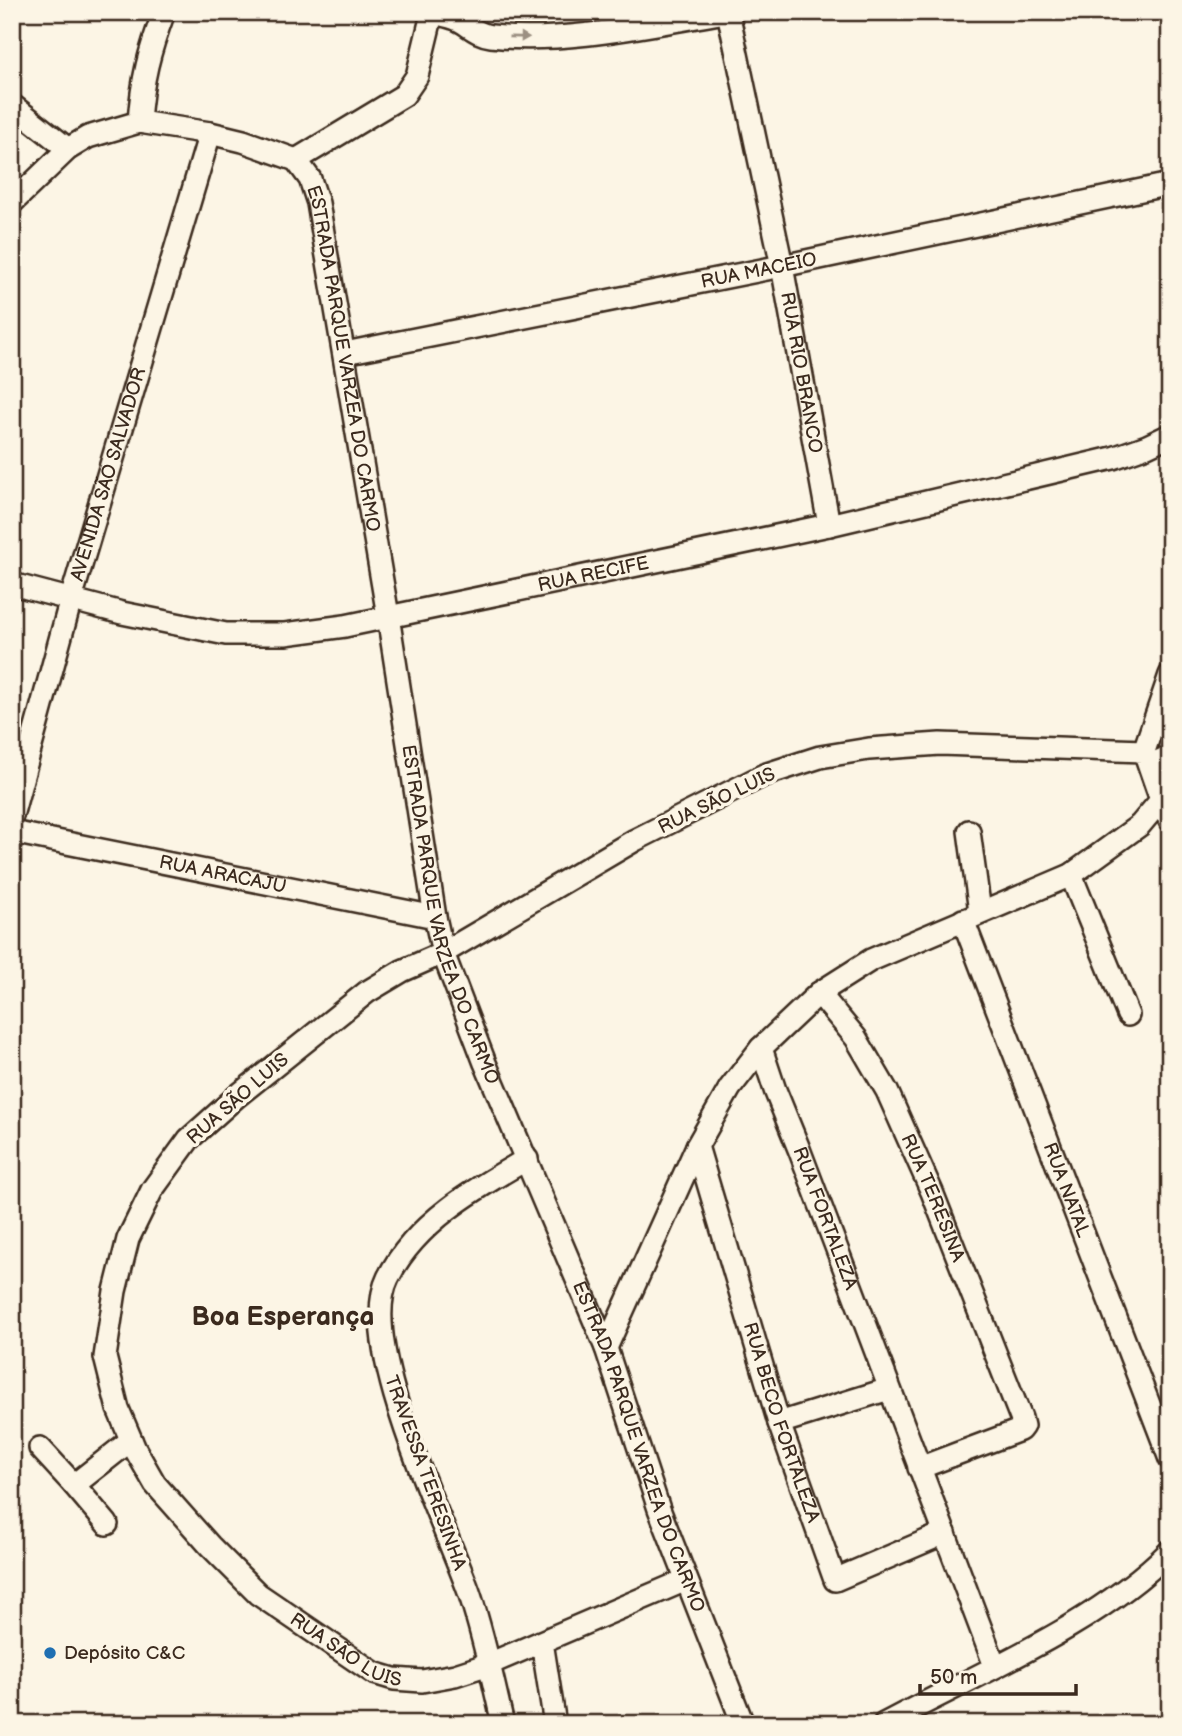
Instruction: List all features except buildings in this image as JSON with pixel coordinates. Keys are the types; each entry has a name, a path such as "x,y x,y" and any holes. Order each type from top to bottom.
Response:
{"street":[{"path":"12,203 68,149 88,137 139,122 147,58 164,12"},
{"path":"296,160 404,95 417,76 430,13 463,15 468,28 488,36 524,37 602,31 727,12"},
{"name":"RUA RIO BRANCO","path":"727,12 782,266 829,525"},
{"path":"12,105 68,149"},
{"name":"ESTRADA PARQUE VARZEA DO CARMO","path":"139,122 243,141 296,160 310,180 318,203 345,353 443,953 485,1063 606,1348 659,1509 743,1724"},
{"name":"AVENIDA SÃO SALVADOR","path":"12,816 71,599 210,133"},
{"name":"RUA MACEIO","path":"345,353 782,266 1170,184"},
{"name":"RUA RECIFE","path":"12,584 122,613 226,634 285,634 345,626 829,525 1113,458 1170,435"},
{"path":"1170,675 1147,758 1170,821"},
{"name":"RUA SÃO LUIS","path":"686,1580 489,1664 455,1675 422,1681 394,1679 374,1673 258,1594 210,1546 155,1484 118,1409 105,1357 115,1291 128,1239 152,1190 190,1139 236,1097 367,992 402,971 443,953 635,841 764,775 820,757 869,749 940,744 1147,758"},
{"path":"1147,758 1170,755"},
{"path":"606,1348 697,1146 730,1088 761,1048 820,993 871,960 1071,875 1140,825 1161,800"},
{"name":"RUA NATAL","path":"969,831 972,916 1170,1459"},
{"name":"RUA ARACAJU","path":"12,832 435,917"},
{"path":"1071,875 1128,1015"},
{"name":"RUA TERESINA","path":"820,993 856,1038 887,1091 932,1192 1023,1426 1020,1430 919,1468"},
{"name":"RUA FORTALEZA","path":"761,1048 995,1666"},
{"name":"RUA BECO FORTALEZA","path":"697,1146 779,1423 835,1580 945,1533"},
{"name":"TRAVESSA TERESINHA","path":"503,1724 470,1596 410,1438 386,1364 380,1315 387,1280 409,1244 452,1208 527,1158"},
{"path":"779,1423 889,1389"},
{"path":"74,1485 131,1440"},
{"path":"40,1448 107,1524"},
{"path":"884,1724 1060,1632 1128,1587 1170,1551"},
{"path":"542,1642 555,1724"}],"place":[{"name":"Depósito C&C","path":"50,1653"}],"district":[{"name":"Boa Esperança","path":"283,1317"}]}
